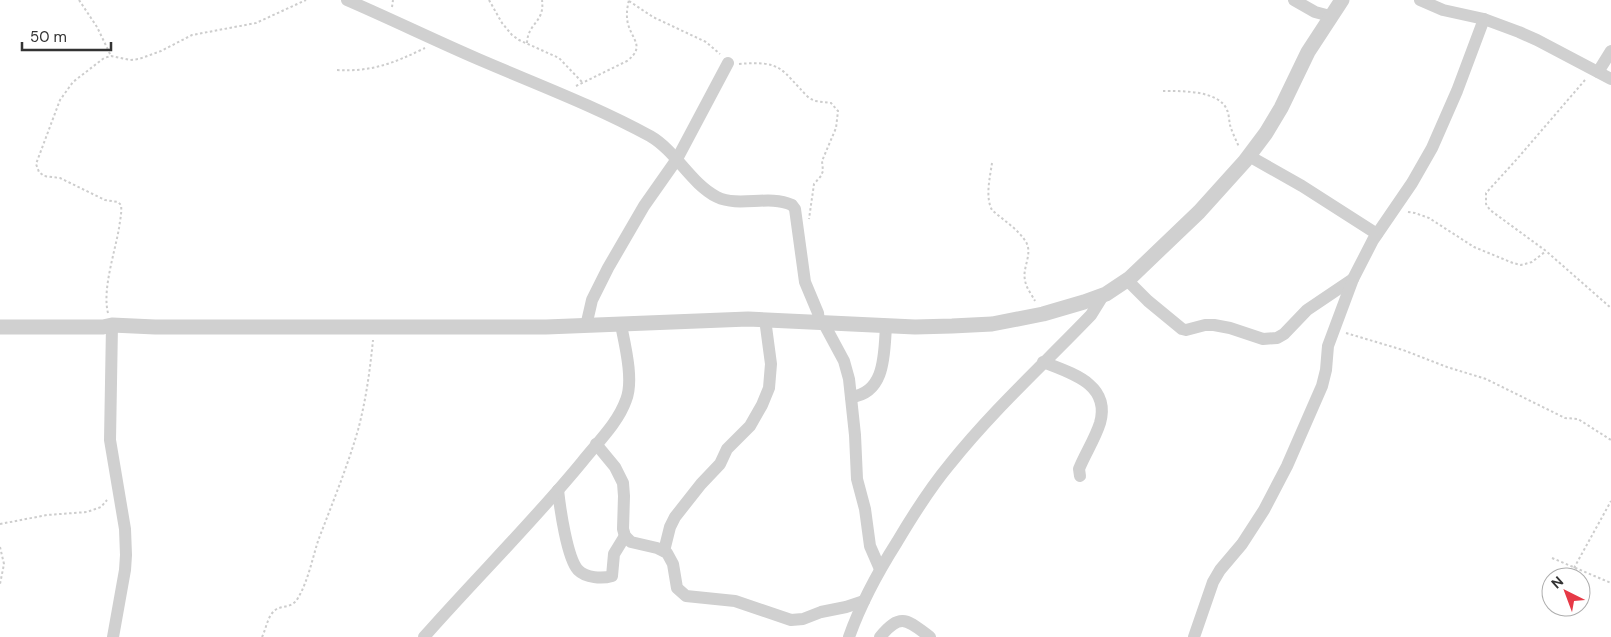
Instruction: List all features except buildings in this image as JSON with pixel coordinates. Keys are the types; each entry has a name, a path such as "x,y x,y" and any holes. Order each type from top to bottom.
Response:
{"street":[{"path":"347,0 518,76 563,93 653,138 706,190 717,197 730,201 772,201 792,204 795,209 805,282 821,322 844,361 849,379 859,488 865,509 870,546 880,569"},
{"path":"1294,0 1315,12 1330,16"},
{"path":"0,327 103,327 112,325 155,327 586,326 765,319 915,327 992,324 1043,314 1104,294 1127,280 1186,225 1247,158 1266,133 1281,108 1308,52 1342,0"},
{"path":"1420,0 1443,10 1484,19 1537,40 1611,79"},
{"path":"1194,637 1213,582 1220,570 1242,544 1264,510 1287,466 1322,386 1326,370 1328,346 1353,279 1364,255 1390,213 1412,183 1432,148 1457,92 1484,19"},
{"path":"1596,71 1611,51"},
{"path":"586,326 592,300 612,260 644,206 677,160 728,63"},
{"path":"1247,158 1302,186 1377,234"},
{"path":"1127,280 1148,301 1182,329 1214,325 1230,328 1263,339 1271,339 1284,334 1307,310 1353,279"},
{"path":"851,636 864,601 880,569 926,497 950,464 988,420 1091,314 1104,294"},
{"path":"664,551 675,517 701,484 720,464 727,449 750,426 762,405 769,388 771,364 765,319"},
{"path":"424,637 521,533 617,417 627,399 629,387 621,324"},
{"path":"112,325 110,440 125,529 126,555 114,637"},
{"path":"851,397 864,394 874,386 884,353 886,326"},
{"path":"1043,362 1087,381 1094,387 1100,398 1102,407 1100,422 1079,469 1080,476"},
{"path":"558,490 563,523 575,566 583,574 590,577 612,576 614,554 625,536 622,483 615,467 596,444"},
{"path":"625,536 631,542 664,551 670,556 677,588 686,596 735,601 790,620 803,619 821,612 864,601"},
{"path":"880,637 897,621 904,620 930,637"}],"path":[{"path":"79,0 97,27 111,56"},
{"path":"112,325 106,305 108,278 114,255 121,205 118,202 105,200 60,178 44,176 39,172 36,164 60,100 73,82 104,58 111,56 130,60 139,59 161,51 192,35 256,23 306,0"},
{"path":"489,0 508,31 519,40 559,58 582,82"},
{"path":"527,43 528,32 542,12 542,0"},
{"path":"563,93 634,56 638,45 626,15 629,0 653,17 706,42 720,53 728,63 772,64 782,69 809,98 815,101 832,103 838,111 836,128 822,160 823,171 814,184 812,210 800,245"},
{"path":"336,70 368,69 398,60 438,41"},
{"path":"1596,71 1486,193 1486,204 1490,210 1546,251 1611,308"},
{"path":"1163,91 1217,97 1227,109 1231,126 1247,158"},
{"path":"992,163 989,179 990,206 1026,242 1028,250 1024,272 1025,282 1043,314"},
{"path":"1390,213 1415,213 1430,218 1474,247 1521,265 1532,262 1546,251"},
{"path":"262,637 273,612 292,606 305,583 358,429 368,382 374,327"},
{"path":"1334,329 1403,350 1447,367 1486,379 1565,418 1578,419 1611,440"},
{"path":"0,524 47,515 96,510 101,507 117,486"},
{"path":"1575,567 1611,501"},
{"path":"0,547 4,564 0,584"},
{"path":"1552,558 1572,567"},
{"path":"1591,575 1611,583"}]}
